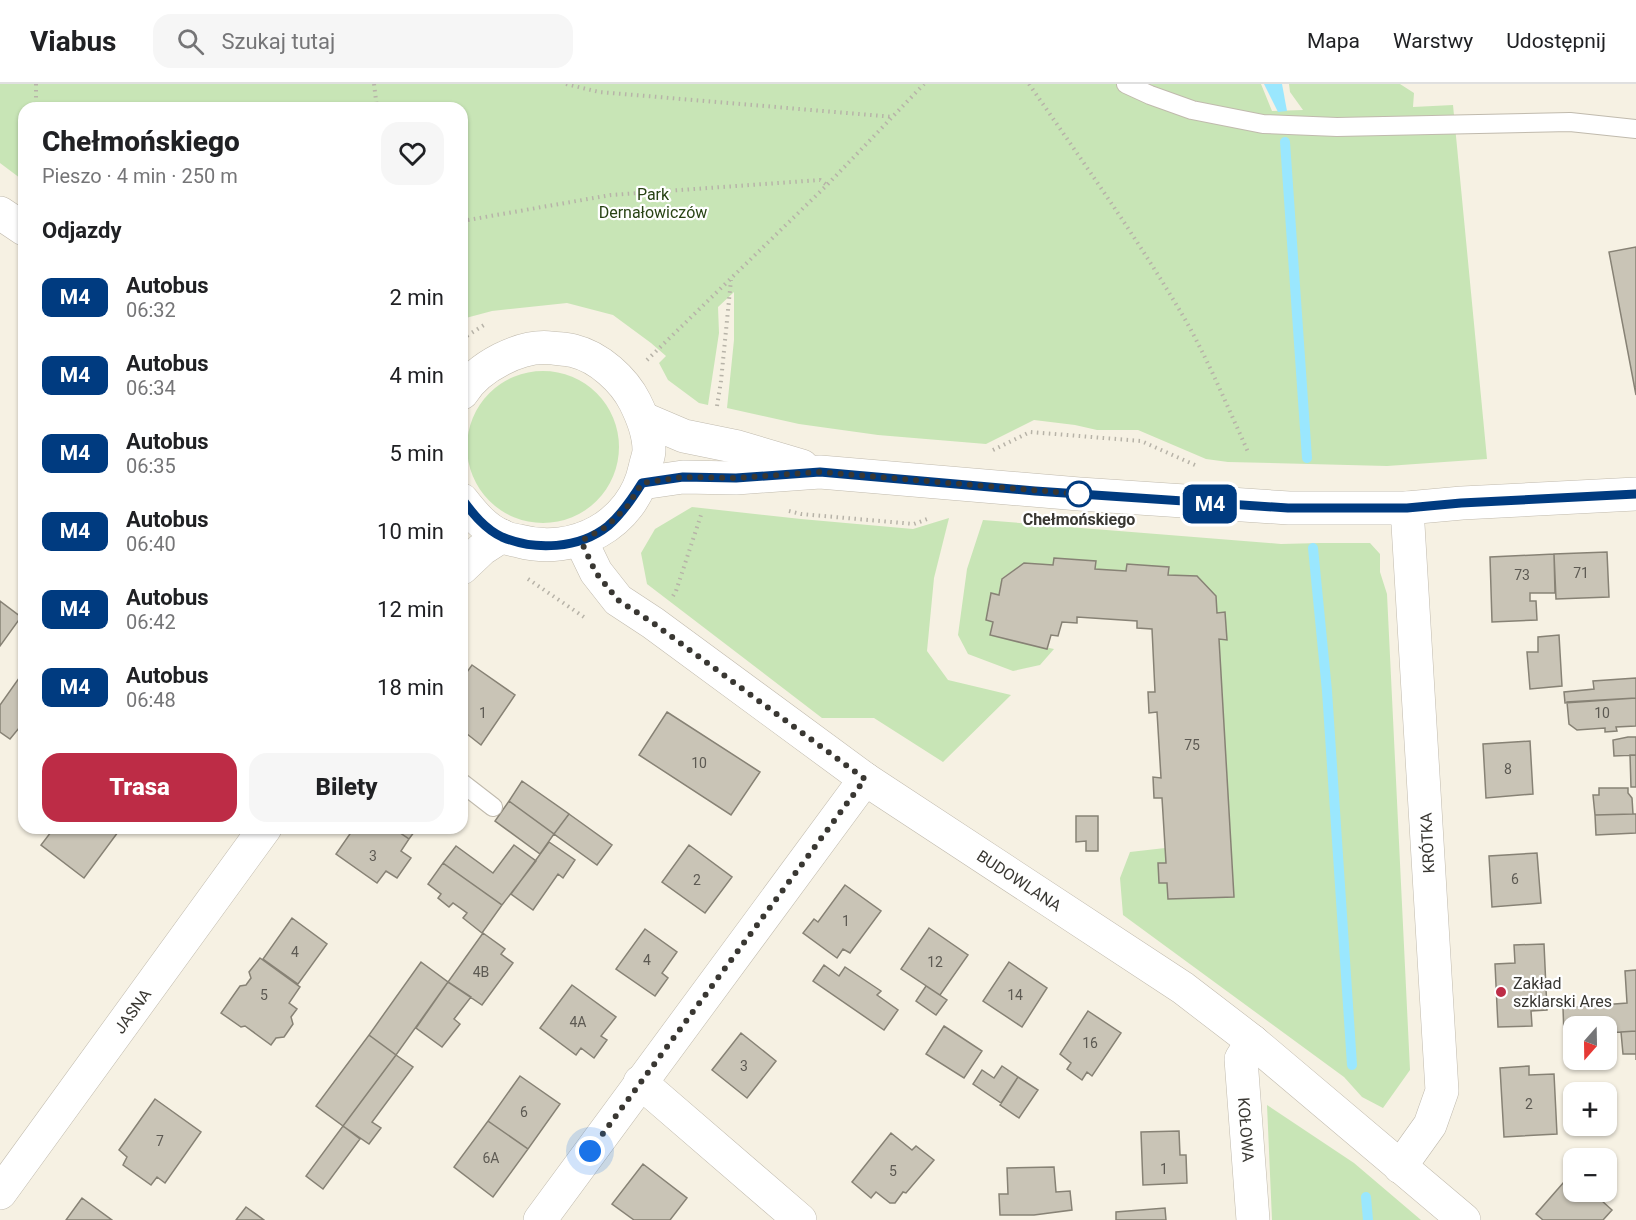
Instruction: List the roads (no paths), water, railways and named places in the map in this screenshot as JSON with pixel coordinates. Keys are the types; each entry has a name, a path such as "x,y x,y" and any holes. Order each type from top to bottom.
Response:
{"street":[{"path":"0,213 18,225"},
{"path":"468,385 483,371 511,354 543,347 576,351 606,366 629,389 644,419 649,450 642,483 627,507 606,527 581,541 548,546 530,544 502,536 481,522 468,507"},
{"path":"644,419 684,436 738,447 820,472"},
{"path":"642,483 683,477 736,478 820,472 1002,488 1288,508 1407,508 1636,494"},
{"name":"KRÓTKA","path":"1400,1167 1430,1125 1442,1091 1407,508"},
{"path":"468,562 482,549 502,536"},
{"name":"BUDOWLANA","path":"581,541 596,573 618,600 653,623 865,779 1183,988 1252,1041 1464,1220"},
{"path":"540,1220 865,779"},
{"name":"JASNA","path":"0,1193 261,834"},
{"name":"KOŁOWA","path":"1252,1041 1241,1059 1252,1220"},
{"path":"640,1082 800,1220"}],"lane":[{"path":"1126,84 1192,110 1263,124 1337,127 1570,122 1636,129"},
{"path":"468,788 493,807"}],"water":[{"path":"1264,84 1282,84 1287,111 1278,112"}],"waterway":[{"path":"1285,142 1307,458"},
{"path":"1313,548 1327,691 1352,1065"},
{"path":"1366,1197 1368,1220"}],"place":[{"name":"Chełmońskiego","path":"1079,494"},
{"name":"Zakład szklarski Ares","path":"1501,992"}],"park label":[{"name":"Park Dernałowiczów","path":"653,203"}]}
